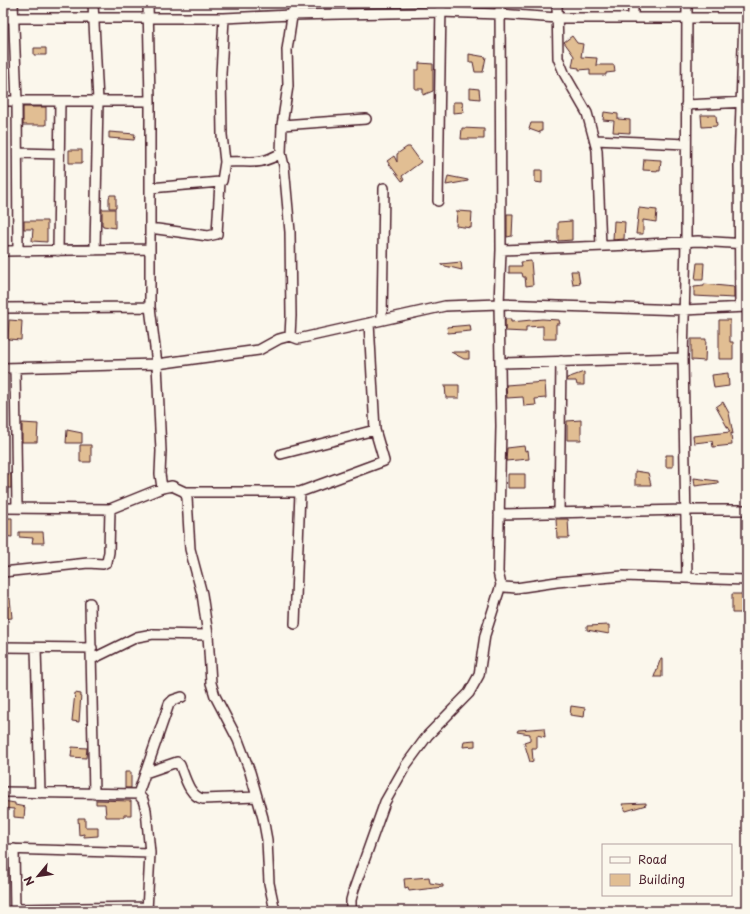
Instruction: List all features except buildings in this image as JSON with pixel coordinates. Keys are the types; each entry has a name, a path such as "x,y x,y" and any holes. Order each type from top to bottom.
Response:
{"street":[{"path":"13,3 17,101 18,250"},
{"path":"93,3 98,101 95,250"},
{"path":"148,3 150,101 150,307 158,364 161,451 160,474 162,488"},
{"path":"290,336 290,232 284,166 281,153 282,125 288,86 287,50 294,3"},
{"path":"351,911 351,900 354,889 385,802 418,747 469,693 479,675 485,634 502,585 498,572 501,363 499,304 501,250 500,3"},
{"path":"557,3 558,58 565,75 587,113 597,150 601,246"},
{"path":"633,3 633,18"},
{"path":"687,3 686,241 683,358 687,578"},
{"path":"3,18 224,18 441,8 558,18 746,18 744,102 738,165 744,244 744,307 684,310 499,304 445,306 298,339 290,336 279,339 259,350 158,364 3,368"},
{"path":"438,202 441,8"},
{"path":"150,228 208,236 217,234 220,182 225,162 222,135 221,74 224,44 224,18"},
{"path":"3,101 150,101"},
{"path":"58,251 60,101"},
{"path":"686,106 744,102"},
{"path":"282,125 366,119"},
{"path":"595,140 686,144"},
{"path":"18,153 59,154"},
{"path":"225,162 254,163 281,153"},
{"path":"150,188 220,182"},
{"path":"382,320 384,188"},
{"path":"501,250 686,241 744,244"},
{"path":"3,250 58,251 150,249"},
{"path":"3,308 150,307"},
{"path":"3,508 110,509 162,488 172,486 185,492 300,492 384,461 375,430 369,323"},
{"path":"501,363 683,358"},
{"path":"559,512 561,361"},
{"path":"15,368 17,508"},
{"path":"281,454 375,430"},
{"path":"185,492 187,498 190,549 202,594 208,634 211,683 215,696 238,740 250,772 264,825 269,883 275,911"},
{"path":"295,624 300,492"},
{"path":"3,572 88,563 103,564 107,562 109,552 110,509"},
{"path":"500,514 747,510"},
{"path":"502,585 505,587 516,588 562,581 623,576 747,580"},
{"path":"90,602 94,794"},
{"path":"92,659 137,637 153,634 208,634"},
{"path":"3,647 92,648"},
{"path":"36,648 40,792"},
{"path":"138,794 169,704 173,700 182,697"},
{"path":"145,773 177,762 180,765 193,794 197,798 257,797"},
{"path":"3,792 138,794"},
{"path":"14,849 15,910 147,909 150,853 146,810 143,800 138,794"},
{"path":"3,849 150,853"}]}
